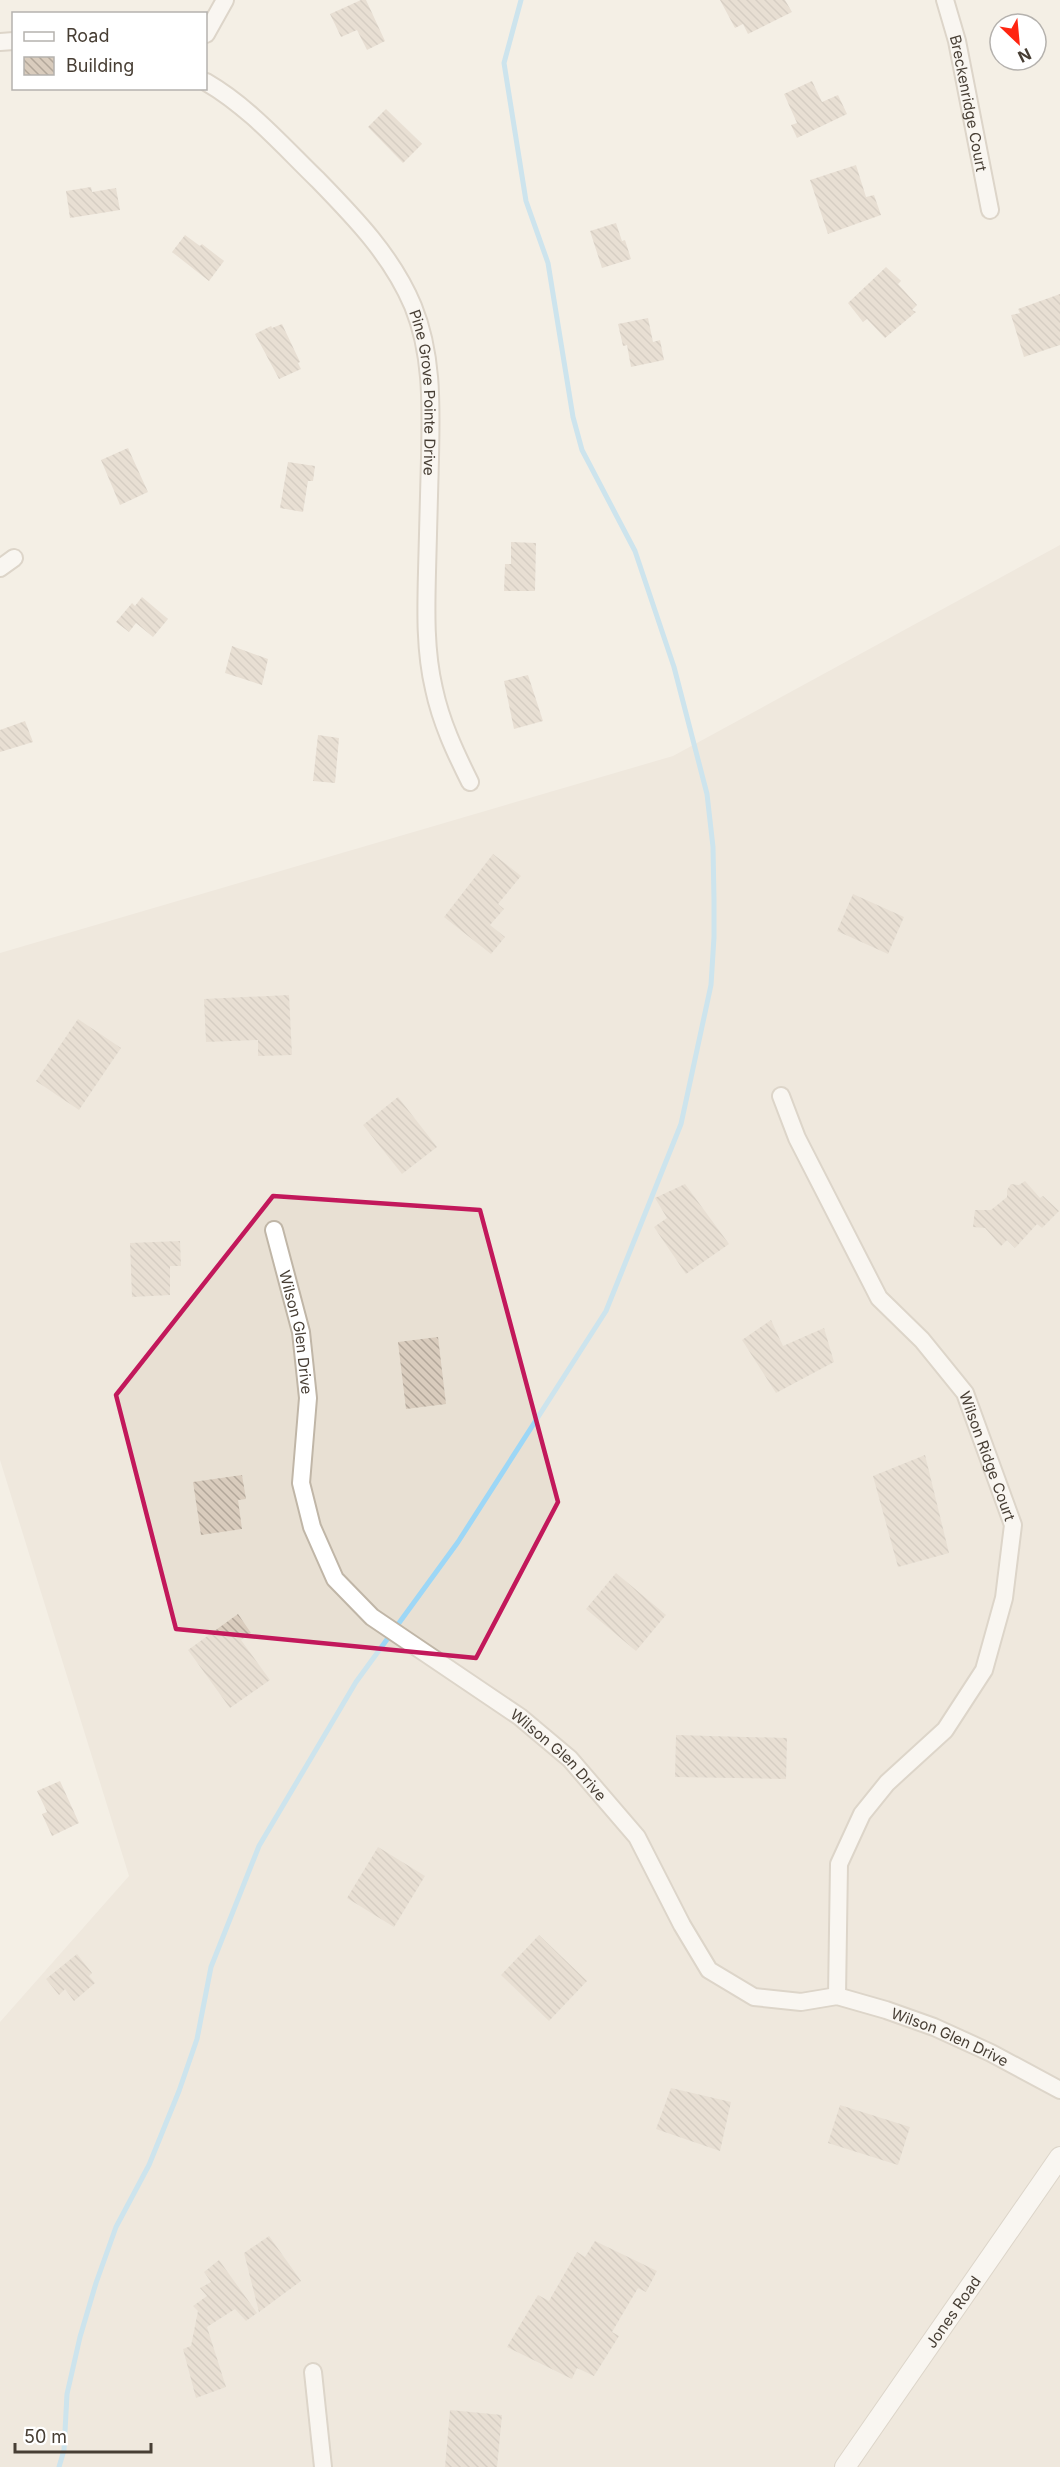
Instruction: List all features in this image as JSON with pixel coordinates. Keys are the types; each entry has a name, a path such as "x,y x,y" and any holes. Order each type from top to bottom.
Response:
{"street":[{"path":"207,32 225,0"},
{"name":"Breckenridge Court","path":"945,0 957,40 990,210"},
{"name":"Pine Grove Pointe Drive","path":"207,83 221,90 252,115 359,222 390,261 413,306 425,346 431,391 426,617 428,656 443,721 455,753 470,782"},
{"name":"Wilson Ridge Court","path":"781,1096 797,1138 879,1298 922,1340 965,1393 1013,1525 1004,1598 984,1670 945,1730 887,1783 862,1814 839,1864 837,1996"},
{"name":"Wilson Glen Drive","path":"274,1230 301,1332 308,1398 301,1483 312,1527 335,1579 372,1617 520,1717 570,1759 638,1837 682,1925 710,1970 754,1997 801,2002 837,1996 886,2010 934,2027 991,2053 1060,2090"},
{"name":"Jones Road","path":"845,2467 1060,2157"},
{"path":"313,2372 323,2467"}],"highlighted area":[{"path":"273,1196 480,1210 558,1502 476,1658 176,1629 116,1395"}],"shaded area":[{"path":"1060,545 1060,2467 0,2467 0,2022 129,1876 0,1460 0,953 673,756"}],"building":[{"path":"361,0 366,0 385,41 367,50 357,30 341,37 330,14"},
{"path":"720,0 785,0 792,12 748,34 743,24 735,28"},
{"path":"812,81 822,102 838,95 847,114 797,138 791,125 797,123 784,94"},
{"path":"386,109 422,144 403,163 368,127"},
{"path":"856,165 866,197 874,195 881,215 828,234 810,180"},
{"path":"91,187 92,192 116,188 120,210 70,218 66,191"},
{"path":"616,223 631,259 602,268 590,231"},
{"path":"185,235 200,246 202,244 224,261 209,281 172,252"},
{"path":"886,267 901,281 898,284 917,305 912,310 916,312 885,338 867,319 863,322 848,303"},
{"path":"1060,294 1060,345 1024,357 1011,315 1020,313 1018,309"},
{"path":"648,318 653,342 660,340 664,360 631,367 627,345 623,346 618,324"},
{"path":"282,324 300,362 298,363 301,369 279,379 255,334 271,326 272,328"},
{"path":"128,448 148,492 120,505 101,460"},
{"path":"288,462 315,466 313,481 308,481 303,512 280,508"},
{"path":"511,542 536,543 535,591 504,591 505,564 511,564"},
{"path":"142,597 168,619 153,637 136,623 129,632 116,622 132,603 135,606"},
{"path":"232,646 268,659 262,685 225,673"},
{"path":"528,675 543,721 514,729 504,681"},
{"path":"25,721 33,742 0,752 0,730"},
{"path":"318,735 339,738 335,783 313,781"},
{"path":"493,854 521,876 498,904 504,909 490,925 505,937 491,954 444,917"},
{"path":"853,894 904,917 888,954 837,931"},
{"path":"289,995 292,1055 258,1056 258,1040 206,1042 204,999"},
{"path":"78,1019 121,1048 79,1110 36,1081"},
{"path":"398,1097 437,1147 402,1174 363,1125"},
{"path":"1025,1181 1040,1198 1043,1196 1059,1211 1042,1228 1037,1224 1015,1248 1007,1240 1001,1246 985,1228 973,1227 975,1210 991,1210 1007,1197 1007,1190 1011,1184 1019,1185"},
{"path":"685,1184 729,1244 686,1274 654,1227 667,1218 655,1198"},
{"path":"180,1241 181,1266 170,1266 170,1295 132,1297 130,1243"},
{"path":"771,1320 783,1346 824,1328 834,1362 776,1393 742,1340"},
{"path":"438,1337 446,1404 406,1409 398,1342"},
{"path":"925,1455 949,1553 898,1567 873,1476"},
{"path":"242,1475 246,1499 238,1500 242,1529 201,1535 193,1482"},
{"path":"616,1573 666,1615 636,1651 586,1609"},
{"path":"238,1614 251,1633 241,1640 270,1680 230,1708 188,1650"},
{"path":"676,1735 787,1738 786,1779 675,1777"},
{"path":"60,1781 79,1823 52,1836 42,1814 47,1812 37,1791"},
{"path":"378,1847 425,1876 394,1927 347,1898"},
{"path":"539,1935 587,1981 549,2021 501,1975"},
{"path":"77,1954 92,1973 89,1976 95,1983 74,2001 65,1989 59,1995 46,1979"},
{"path":"671,2088 731,2102 720,2151 656,2129"},
{"path":"840,2105 910,2127 898,2165 828,2143"},
{"path":"269,2236 301,2281 259,2312 244,2253"},
{"path":"595,2241 657,2271 646,2292 638,2288 612,2332 619,2336 594,2376 577,2368 572,2379 507,2347 538,2295 549,2301 577,2252 585,2257"},
{"path":"219,2260 257,2313 246,2321 235,2309 207,2327 226,2387 196,2398 183,2349 191,2346 198,2311 193,2306 207,2296 200,2288 211,2282 204,2272"},
{"path":"450,2410 502,2415 497,2467 445,2467"}],"waterway":[{"path":"59,2467 64,2450 67,2394 80,2337 96,2283 116,2227 149,2165 179,2091 197,2039 211,1967 259,1846 356,1682 458,1542 606,1311 681,1124 711,985 714,937 713,847 707,794 674,667 635,551 582,450 573,417 548,263 526,201 504,63 521,0"}]}
